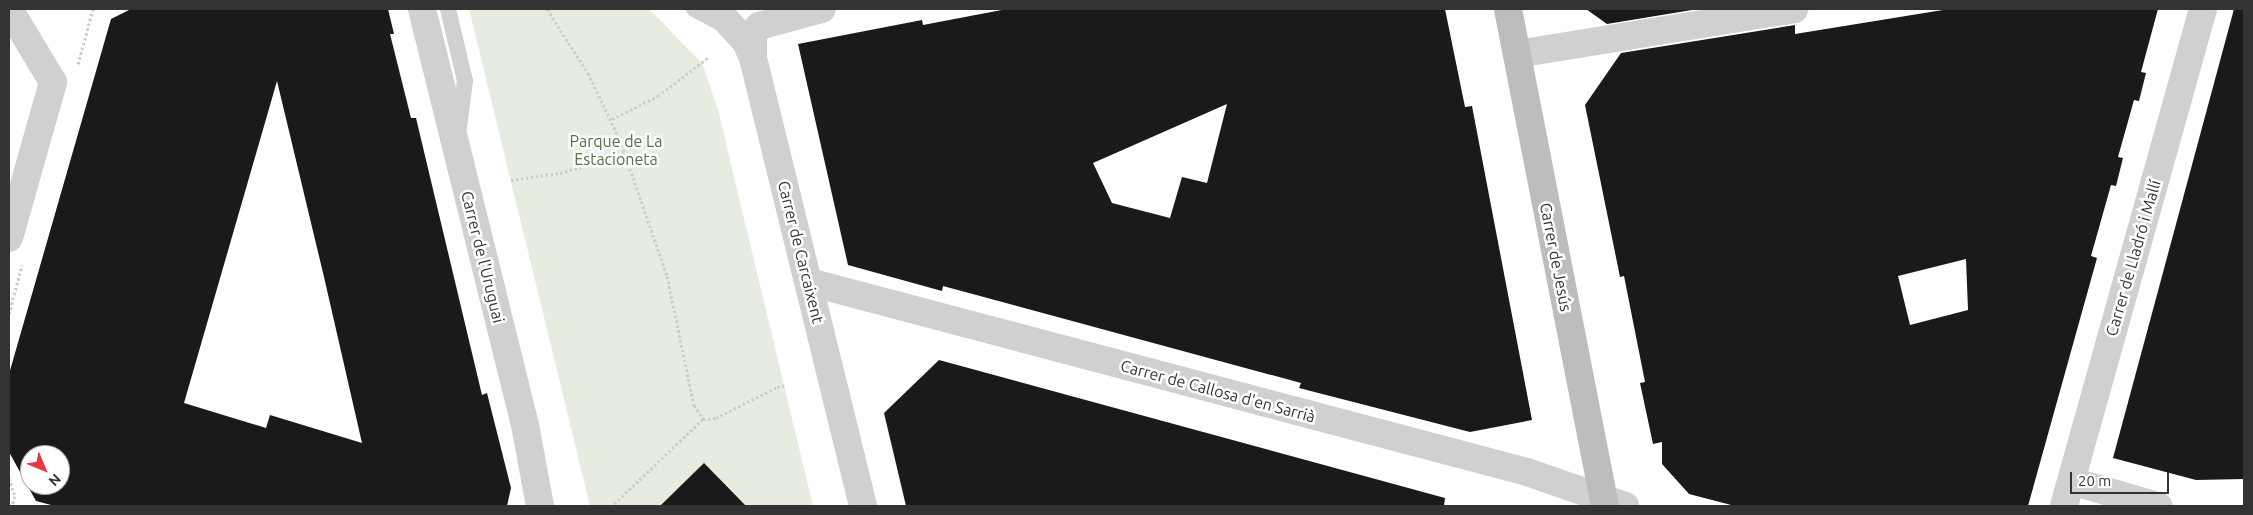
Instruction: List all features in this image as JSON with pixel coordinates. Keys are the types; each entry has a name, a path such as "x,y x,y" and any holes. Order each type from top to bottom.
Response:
{"main road":[{"name":"Carrer de Jesús","path":"1508,9 1611,504"}],"street":[{"path":"9,9 53,82 9,238"},
{"name":"Carrer de l'Uruguai","path":"422,9 525,425 540,506"},
{"name":"Carrer de Carcaixent","path":"716,9 748,48 809,282 863,506"},
{"path":"748,48 759,26 822,9"},
{"path":"1517,54 1794,9"},
{"name":"Carrer de Lladró i Mallí","path":"2068,494 2203,9"},
{"name":"Carrer de Callosa d'en Sarrià","path":"809,282 1518,470 1611,504"},
{"path":"2068,494 2158,506"}],"lane":[{"path":"448,9 465,82 457,152"},
{"path":"694,9 748,48"}],"path":[{"path":"547,9 588,73 612,119 667,276 692,400 702,419"},
{"path":"612,119 658,96 709,57"},
{"path":"511,180 560,173 625,154"},
{"path":"612,506 702,419 716,418 777,386 786,385"},
{"path":"9,478 15,496 12,506"}],"green space":[{"name":"Parque de La Estacioneta","path":"469,9 649,9 702,63 718,110 813,506 590,506"}],"building":[{"path":"131,9 388,9 394,34 390,34 411,118 416,118 482,395 487,393 511,488 507,506 55,506 36,501 33,495 70,495 70,445 20,445 20,472 9,452 9,374 111,19","holes":["277,81 362,443 270,415 266,428 184,403"]},
{"path":"1007,9 1445,9 1465,107 1472,106 1532,420 1470,432 1299,388 1301,383 943,286 942,291 848,265 798,44 922,20 923,25","holes":["1227,104 1207,183 1182,177 1170,218 1112,203 1093,163"]},
{"path":"1586,9 1698,9 1607,24"},
{"path":"1949,9 2158,9 2141,72 2146,73 2139,101 2134,100 2118,157 2123,158 2116,186 2111,185 2091,256 2097,258 2028,506 1735,506 1689,494 1662,464 1662,442 1653,444 1640,383 1645,382 1624,276 1620,277 1585,105 1621,53 1795,25 1795,34","holes":["1966,259 1968,310 1910,325 1898,276"]},
{"path":"2234,9 2244,9 2244,479 2196,480 2113,458"},
{"path":"939,360 1445,498 1444,506 906,506 884,413"},
{"path":"704,463 746,506 660,506"}]}
